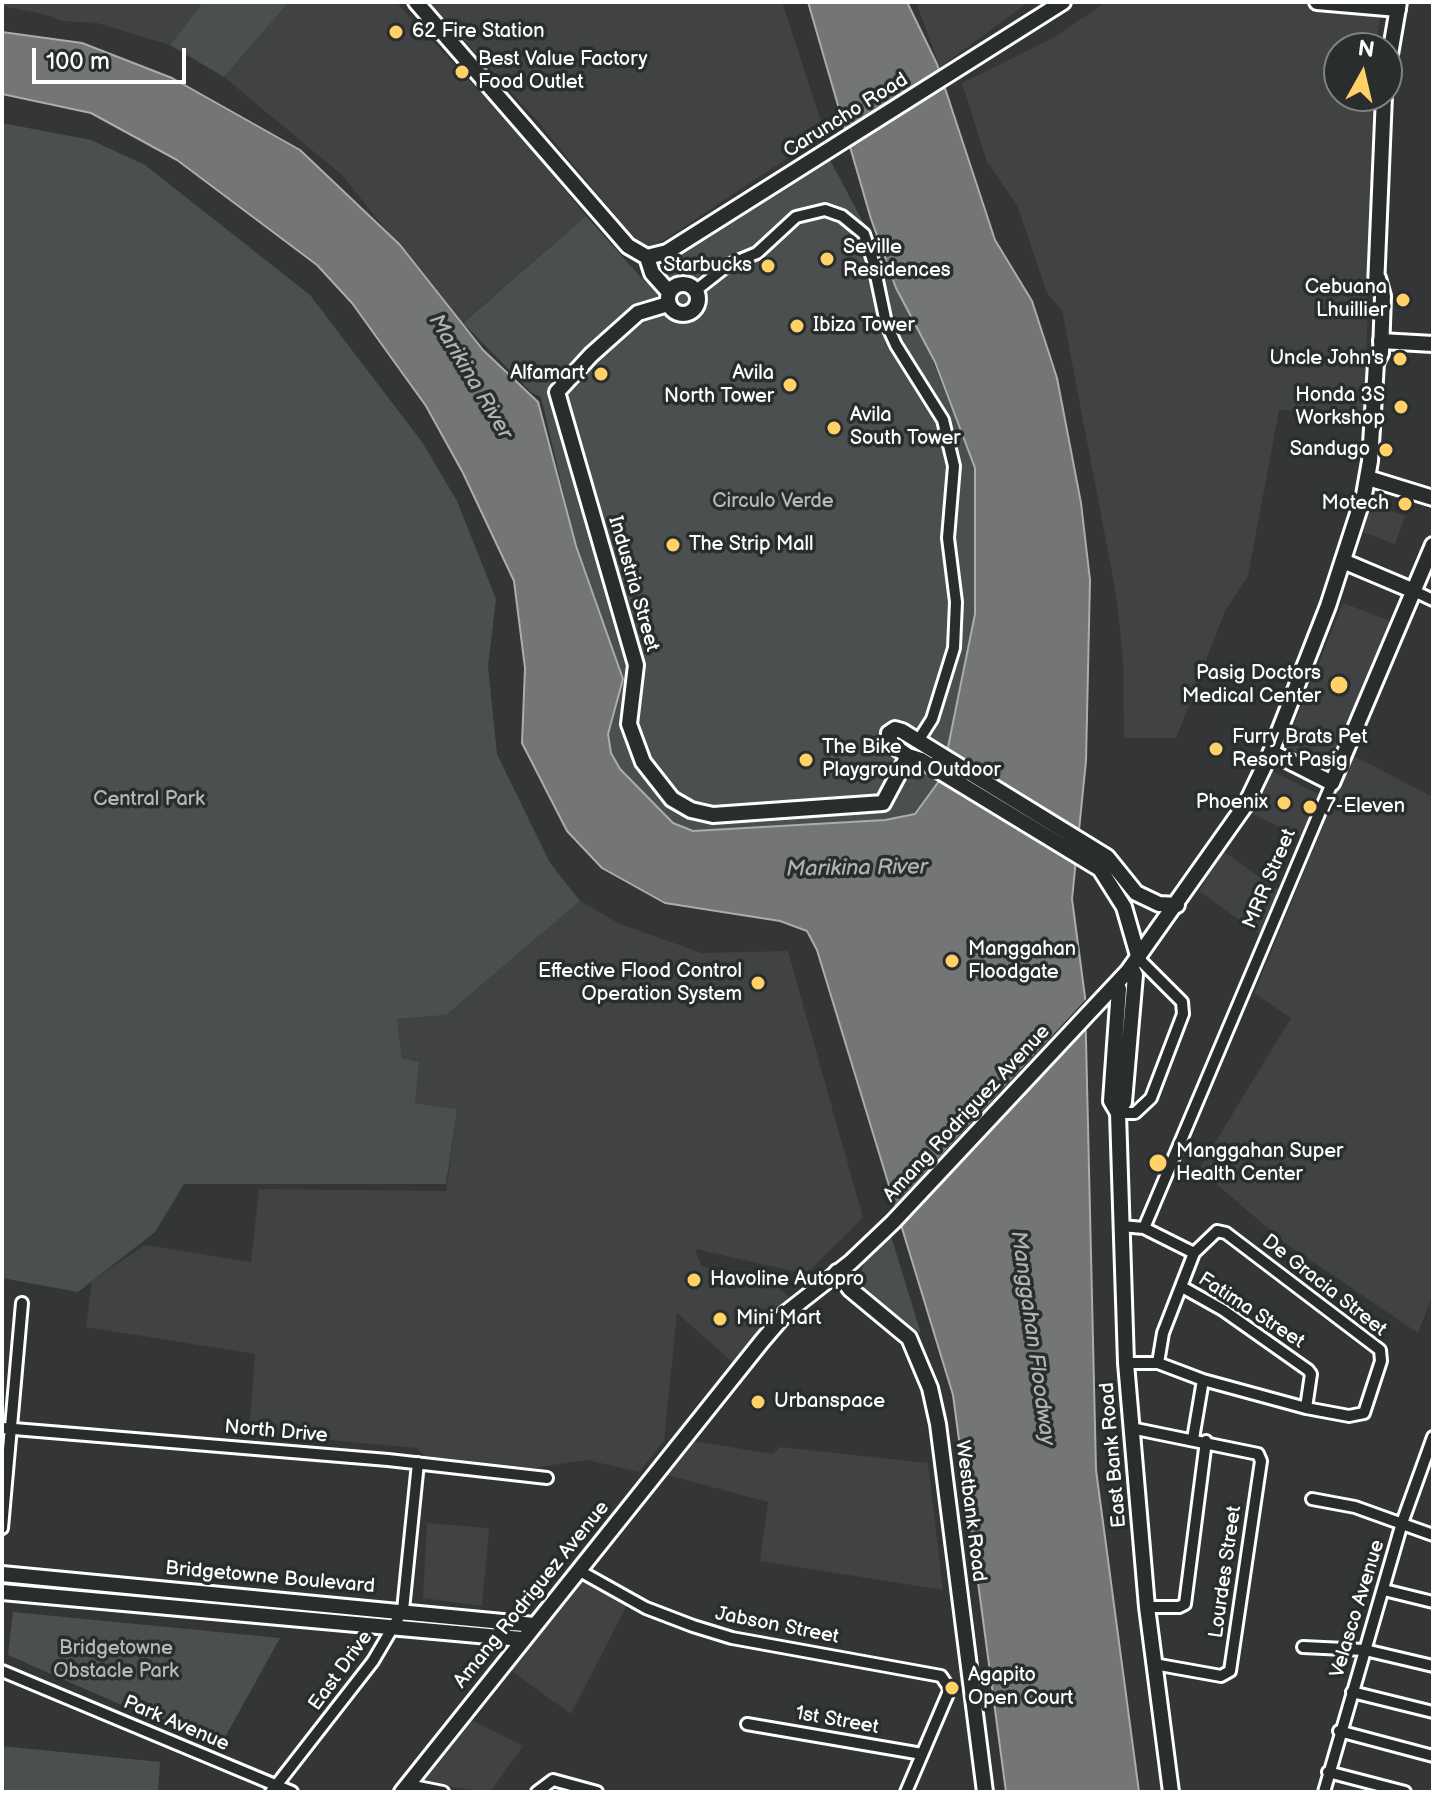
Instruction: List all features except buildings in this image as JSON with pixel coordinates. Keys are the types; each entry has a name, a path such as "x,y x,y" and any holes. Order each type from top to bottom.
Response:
{"street":[{"path":"416,2 508,103 628,246 647,257 652,273 678,313 689,312 696,305 695,291"},
{"name":"Caruncho Road","path":"647,257 667,252 1063,2"},
{"path":"1317,2 1399,6 1394,32"},
{"name":"Amang Rodriguez Avenue","path":"1376,363 1373,353 1383,112"},
{"path":"695,291 728,265 757,253 796,217 825,210 842,216 864,234 886,323 943,420 953,457 948,538 956,602 955,633 944,685 920,751 1104,863 1167,921"},
{"name":"Amang Rodriguez Avenue","path":"405,1788 762,1341 786,1313 893,1222 1117,984 1167,921 1246,804 1271,752 1343,561 1368,478 1376,363 1381,341 1383,296 1378,278"},
{"path":"669,298 684,284 695,291"},
{"name":"Industria Street","path":"669,298 638,313 591,355 557,392 636,665 629,724 643,762 672,799 691,810 713,815 883,803 920,751"},
{"path":"1381,341 1433,344"},
{"path":"1368,478 1433,498"},
{"name":"MRR Street","path":"1144,1228 1433,545"},
{"path":"1343,561 1433,600"},
{"path":"1271,752 1332,783"},
{"name":"East Bank Road","path":"1104,863 1124,907 1135,963 1124,1102 1118,1113"},
{"path":"1124,907 1139,898 1177,905"},
{"path":"1118,1113 1135,1113 1151,1098 1183,1014 1182,1002 1135,963"},
{"name":"East Bank Road","path":"1117,984 1111,1101 1118,1113 1126,1363 1147,1607 1171,1792"},
{"path":"1121,1226 1144,1228 1194,1253 1163,1333 1158,1363 1126,1363"},
{"name":"De Gracia Street","path":"1158,1363 1203,1380 1306,1408 1349,1416 1364,1413 1381,1361 1380,1350 1226,1233 1217,1231 1210,1234 1194,1253"},
{"name":"Westbank Road","path":"837,1272 850,1289 909,1338 930,1388 938,1424 985,1792"},
{"name":"Fatima Street","path":"1182,1287 1223,1310 1308,1370 1311,1374 1306,1408"},
{"path":"2,1528 6,1428 22,1303"},
{"path":"1193,1439 1203,1380"},
{"name":"North Drive","path":"6,1428 418,1463 547,1478"},
{"name":"Lourdes Street","path":"1131,1428 1258,1454 1261,1461 1230,1671 1221,1676 1154,1664"},
{"name":"Velasco Avenue","path":"1324,1792 1339,1731 1402,1523 1433,1437"},
{"name":"Lourdes Street","path":"1147,1607 1179,1607 1185,1604 1206,1441"},
{"name":"East Drive","path":"274,1789 373,1661 403,1610 418,1463"},
{"path":"1421,1476 1433,1484"},
{"path":"1312,1499 1355,1507 1433,1535"},
{"name":"Jabson Street","path":"578,1570 646,1608 693,1626 732,1638 941,1676 950,1689"},
{"name":"Bridgetowne Boulevard","path":"2,1574 403,1610 534,1625"},
{"path":"1384,1590 1433,1602"},
{"name":"Bridgetowne Boulevard","path":"2,1592 522,1639"},
{"path":"1303,1647 1365,1650 1433,1666"},
{"name":"Park Avenue","path":"2,1671 274,1789 292,1792"},
{"path":"906,1792 950,1689 972,1687"},
{"path":"1352,1692 1433,1712"},
{"name":"1st Street","path":"747,1724 922,1754"},
{"path":"1339,1731 1433,1756"},
{"path":"1328,1772 1405,1792"},
{"path":"537,1792 553,1780 597,1792"},
{"path":"405,1788 443,1792"}],"shaded area":[{"path":"2,2 203,2 170,45 97,23 61,21 52,16 2,6"},
{"path":"289,2 396,2 524,139 586,216 461,324 342,175 224,77"},
{"path":"429,2 782,2 825,133 663,241 647,248 639,245 540,124"},
{"path":"916,2 1029,2 940,67"},
{"path":"1106,2 1233,2 1241,5 1249,2 1304,2 1333,14 1380,14 1378,32 1323,32 1323,112 1373,112 1365,415 1279,410 1248,576 1225,611 1176,738 1124,738 1123,659 1116,594 1062,310 1047,293 1017,205 987,162 962,83 1056,36"},
{"path":"1371,504 1405,516 1395,544 1362,532"},
{"name":"Pasig Doctors Medical Center","path":"1343,603 1393,622 1336,769 1285,747"},
{"path":"1352,755 1433,797 1433,1293 1418,1333 1285,1243 1199,1169 1291,1018 1254,993"},
{"path":"1272,771 1324,797 1303,838 1248,812"},
{"path":"1223,851 1282,893 1263,937 1199,891"},
{"path":"580,901 620,924 702,953 788,951 863,1218 806,1274 695,1249 701,1266 771,1282 792,1299 737,1366 677,1313 664,1441 639,1472 587,1460 532,1468 425,1456 417,1448 249,1433 255,1354 86,1327 92,1281 145,1245 251,1262 259,1189 446,1191 457,1109 415,1103 419,1062 402,1058 397,1019 446,1015"},
{"path":"693,1441 773,1454 780,1447 928,1463 943,1590 760,1561 768,1502 660,1473"},
{"path":"427,1523 489,1528 482,1606 423,1598"},
{"path":"582,1577 628,1603 571,1714 509,1669"},
{"path":"468,1718 523,1746 490,1792 422,1783"}],"green space":[{"path":"203,2 289,2 224,77 170,45"},
{"name":"Central Park","path":"2,123 91,140 145,165 310,295 422,442 457,501 496,599 488,666 497,754 550,863 580,901 446,1015 397,1019 402,1058 419,1062 415,1103 457,1109 446,1184 184,1184 155,1232 78,1292 2,1278"},
{"name":"Circulo Verde","path":"830,160 920,329 975,468 975,614 955,720 942,777 915,814 885,820 693,831 673,823 620,769 611,753 608,734 623,679 576,546 541,397 531,392 463,323 586,216 646,283 695,244"},
{"path":"891,1236 921,1334 856,1283 866,1259"},
{"name":"Bridgetowne Obstacle Park","path":"13,1612 280,1638 219,1748 8,1655"},
{"path":"2,1746 160,1762 158,1792 2,1792"}],"water":[{"path":"808,2 907,2 937,64 995,240 1032,301 1057,378 1081,503 1090,580 1086,761 1072,899 1085,997 1096,1470 1139,1792 1006,1792 953,1395 817,950 807,931 780,921 665,903 602,868 567,831 522,743 525,668 514,581 463,473 426,406 352,303 317,265 177,160 91,113 2,94 2,32 82,43 172,78 300,150 400,245 483,350 538,402 576,546 623,679 608,734 611,753 620,769 673,823 693,831 885,820 915,814 942,777 975,614 975,468 935,362 896,288 871,219"}],"pier":[{"path":"1089,996 1090,1021 897,1228 891,1209"}],"place":[{"name":"62 Fire Station","path":"396,32"},
{"name":"Best Value Factory Food Outlet","path":"462,72"},
{"name":"Seville Residences","path":"827,259"},
{"name":"Starbucks","path":"768,266"},
{"name":"Cebuana Lhuillier","path":"1403,300"},
{"name":"Ibiza Tower","path":"797,326"},
{"name":"Uncle John's","path":"1400,359"},
{"name":"Alfamart","path":"601,374"},
{"name":"Avila North Tower","path":"790,385"},
{"name":"Honda 3S Workshop","path":"1401,407"},
{"name":"Avila South Tower","path":"834,428"},
{"name":"Sandugo","path":"1386,450"},
{"name":"Motech","path":"1405,504"},
{"name":"The Strip Mall","path":"673,545"},
{"name":"Pasig Doctors Medical Center","path":"1339,685"},
{"name":"Furry Brats Pet Resort Pasig","path":"1216,749"},
{"name":"The Bike Playground Outdoor","path":"806,760"},
{"name":"Phoenix","path":"1284,803"},
{"name":"7-Eleven","path":"1310,807"},
{"name":"Manggahan Floodgate","path":"952,961"},
{"name":"Effective Flood Control Operation System","path":"758,983"},
{"name":"Manggahan Super Health Center","path":"1158,1163"},
{"name":"Havoline Autopro","path":"694,1280"},
{"name":"Mini Mart","path":"720,1319"},
{"name":"Urbanspace","path":"758,1402"},
{"name":"Agapito Open Court","path":"952,1688"}],"water label":[{"name":"Marikina River","path":"470,377"},
{"name":"Marikina River","path":"857,869"},
{"name":"Manggahan Floodway","path":"1032,1338"}]}
